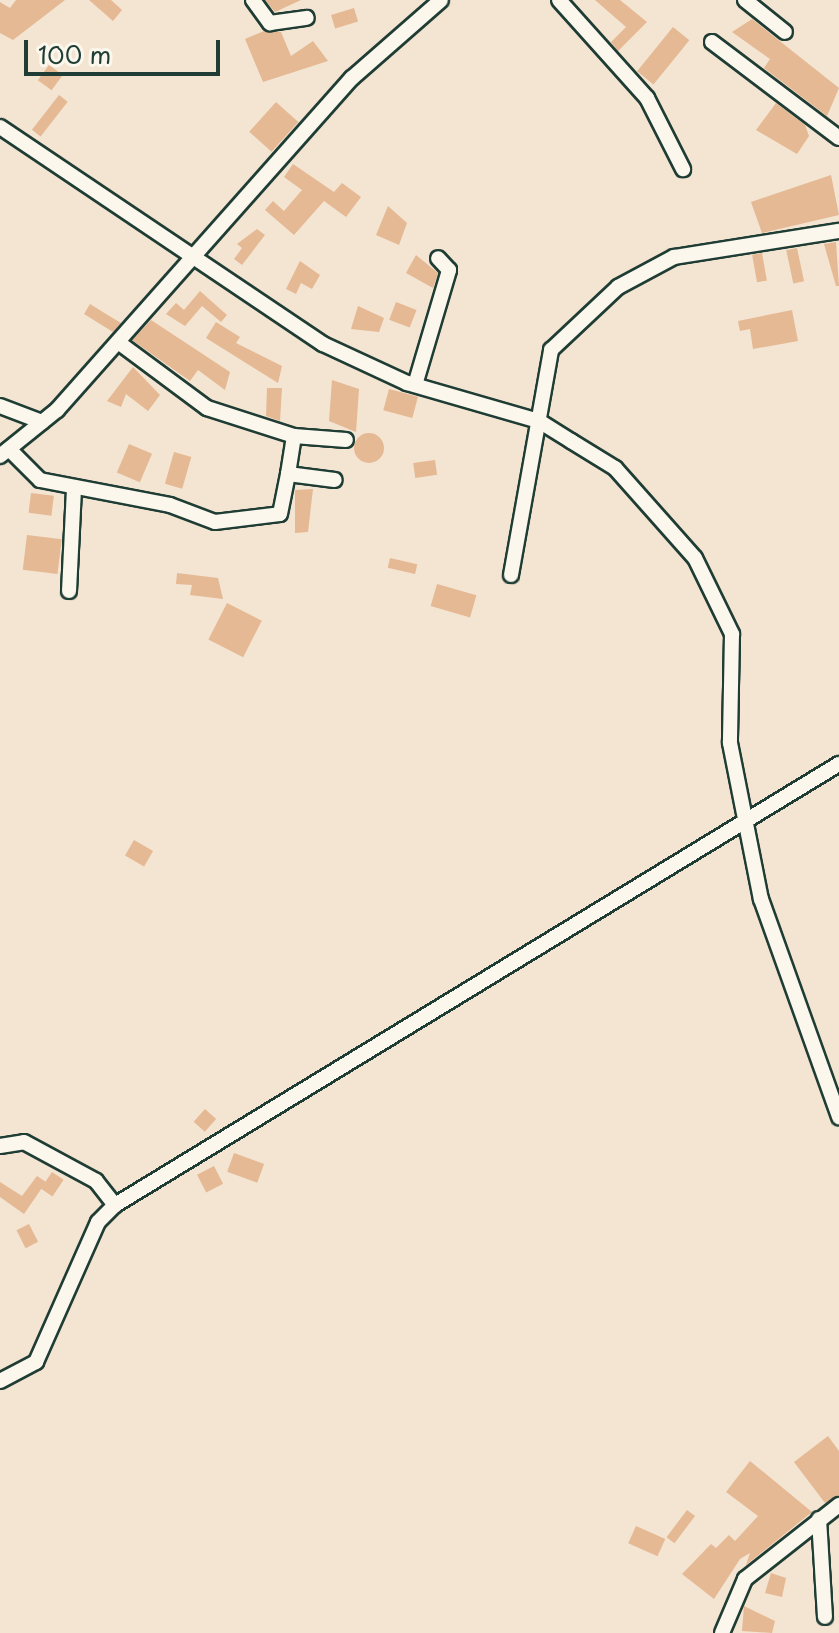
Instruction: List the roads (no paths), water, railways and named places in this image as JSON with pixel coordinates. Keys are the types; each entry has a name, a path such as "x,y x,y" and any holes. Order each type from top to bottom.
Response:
{"street":[{"path":"253,0 270,23 307,18"},
{"path":"294,436 280,514 239,524 40,480 4,453 42,422 118,342 352,78 441,0"},
{"path":"559,0 647,98 683,169"},
{"path":"745,0 785,32"},
{"path":"712,42 839,138"},
{"path":"0,127 323,344 415,385 539,421 615,468 695,558 719,600 732,634 730,743 743,828 839,1117"},
{"path":"511,575 551,350 618,287 708,247 839,231"},
{"path":"415,385 449,270 438,258"},
{"path":"118,342 207,408 294,436 346,440"},
{"path":"0,406 42,422"},
{"path":"288,474 335,480"},
{"path":"69,591 74,487"},
{"path":"0,1381 36,1362 98,1222 115,1205 743,828 839,764"},
{"path":"0,1146 24,1142 96,1181 115,1205"},
{"path":"722,1633 739,1586 839,1505"},
{"path":"819,1519 825,1617"}]}
